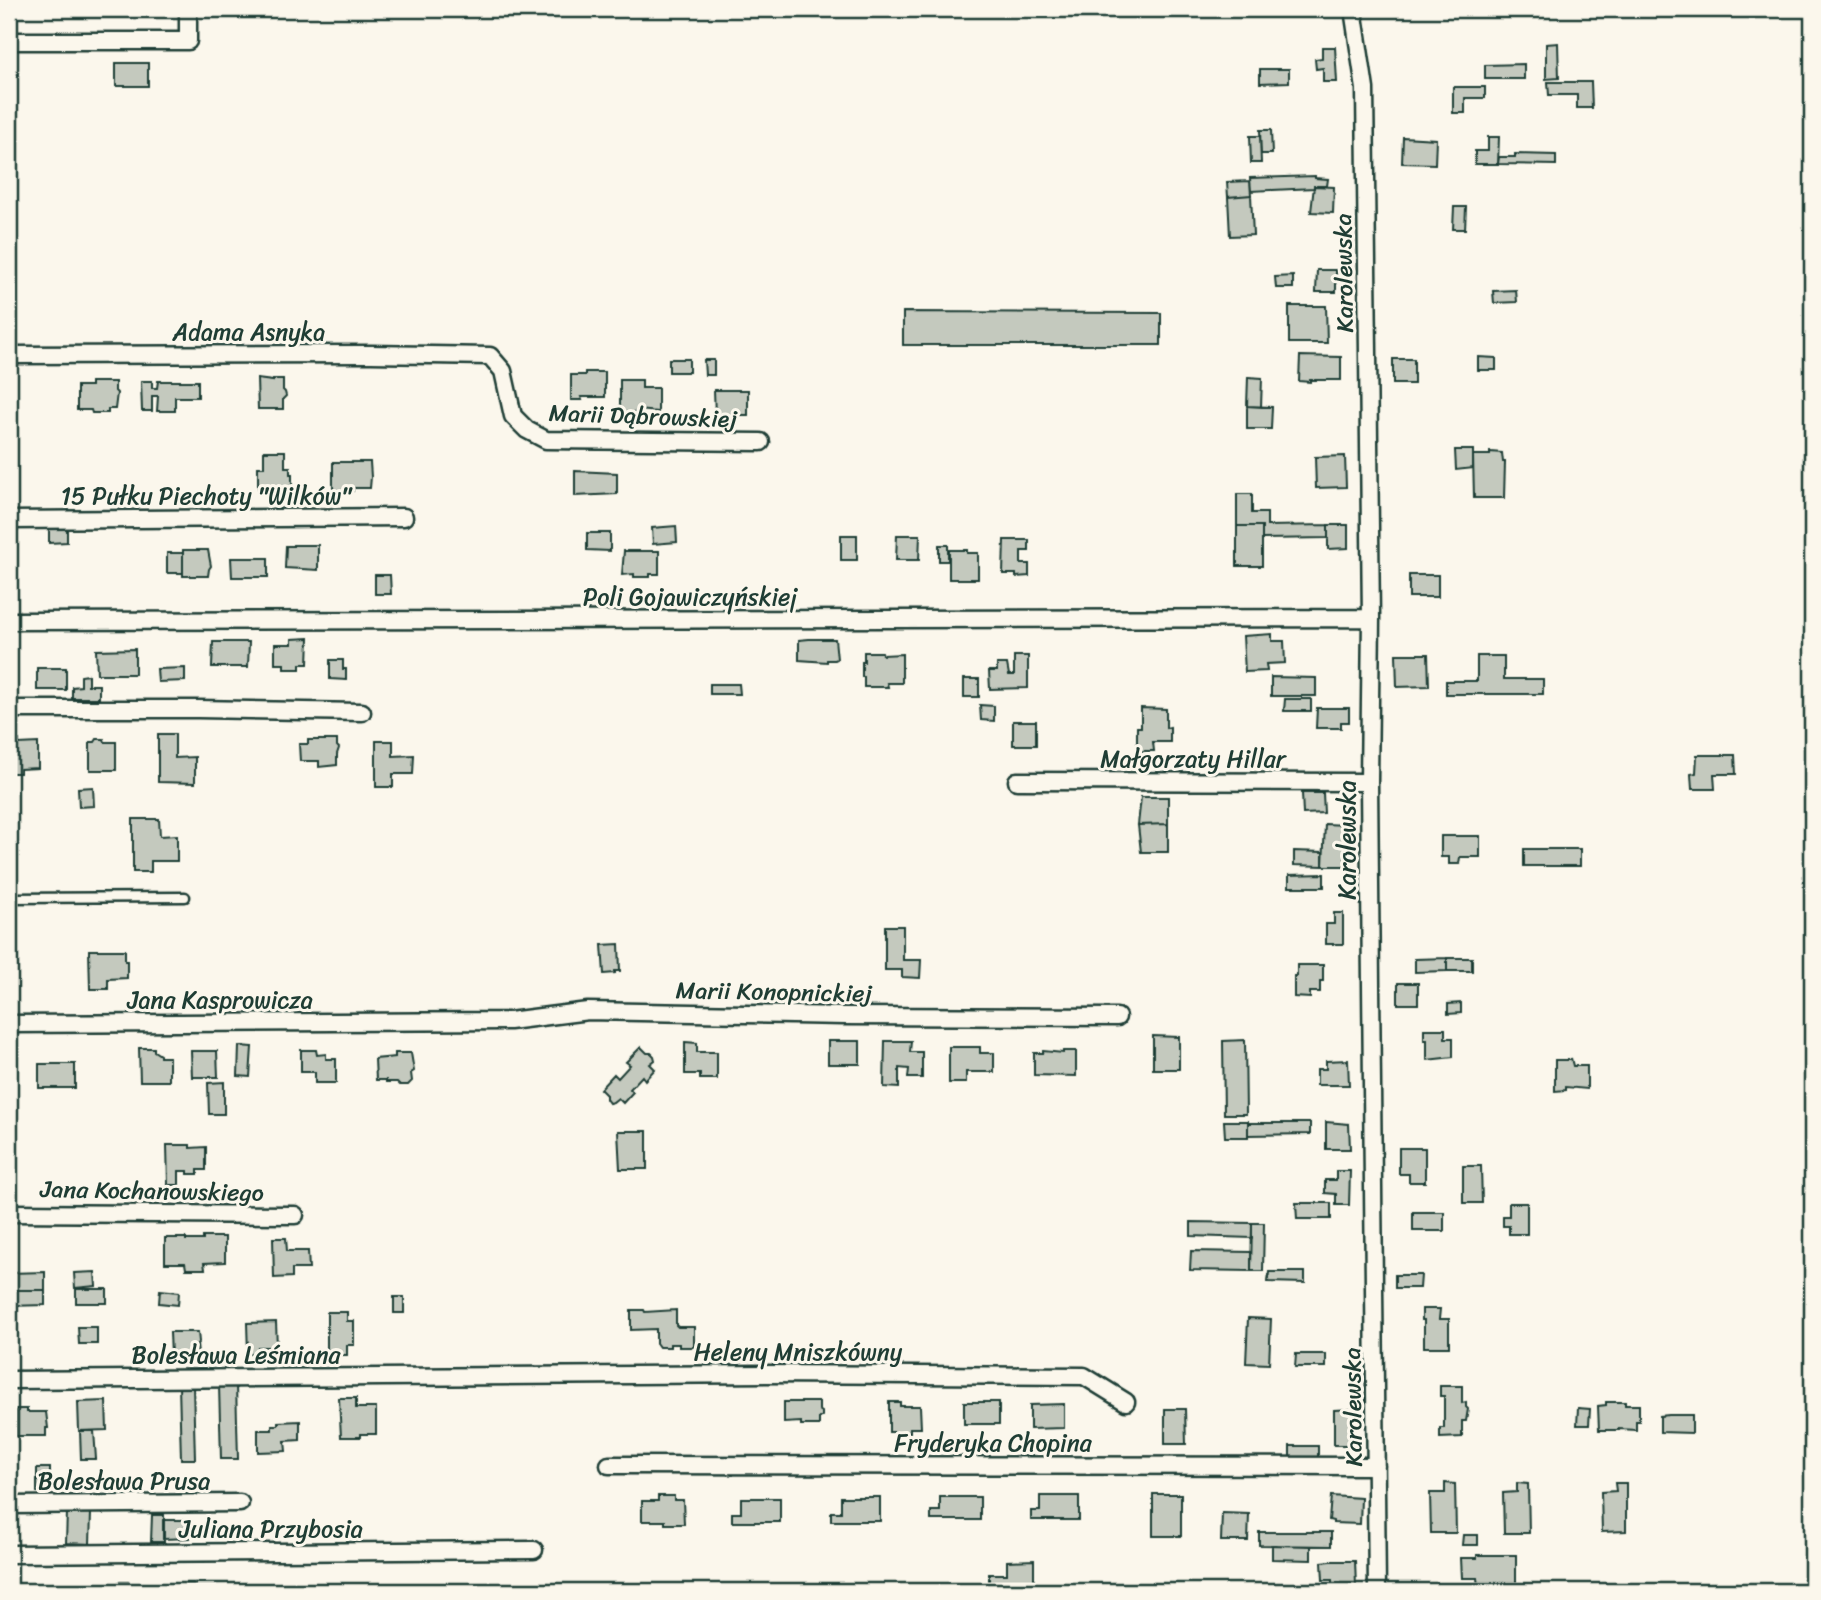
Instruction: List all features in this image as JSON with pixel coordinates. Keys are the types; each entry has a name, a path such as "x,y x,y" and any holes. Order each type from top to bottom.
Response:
{"street":[{"path":"9,41 188,41 188,9"},
{"name":"Karolewska","path":"1353,9 1365,89 1377,1591"},
{"name":"Adama Asnyka","path":"9,355 490,356"},
{"name":"Marii Dąbrowskiej","path":"490,356 503,370 513,416 527,430 546,440 761,442"},
{"name":"15 Pułku Piechoty \"Wilków\"","path":"9,520 404,517"},
{"name":"Poli Gojawiczyńskiej","path":"9,621 1371,618"},
{"path":"9,709 362,712"},
{"name":"Małgorzaty Hillar","path":"1017,781 1369,782"},
{"name":"Marii Konopnickiej","path":"432,1021 509,1021 588,1012 1117,1017"},
{"name":"Jana Kasprowicza","path":"9,1024 432,1021"},
{"name":"Jana Kochanowskiego","path":"9,1213 295,1215"},
{"name":"Bolesława Leśmiana","path":"9,1380 463,1376"},
{"name":"Heleny Mniszkówny","path":"463,1376 1084,1376 1126,1402"},
{"name":"Fryderyka Chopina","path":"610,1465 1376,1466"},
{"name":"Bolesława Prusa","path":"9,1505 240,1503"},
{"name":"Juliana Przybosia","path":"9,1554 534,1550"}],"lane":[{"path":"9,898 186,897"}],"building":[{"path":"1558,43 1559,78 1546,79 1546,44"},
{"path":"1322,47 1335,47 1337,82 1323,82 1323,68 1316,69 1315,59 1322,58"},
{"path":"116,63 148,63 148,86 116,86"},
{"path":"1524,64 1524,79 1485,79 1485,65"},
{"path":"1260,69 1289,69 1289,82 1260,83"},
{"path":"1548,82 1591,82 1592,108 1577,108 1577,95 1549,95"},
{"path":"1453,87 1485,87 1485,98 1465,98 1465,113 1453,113"},
{"path":"1260,130 1271,130 1272,154 1261,154"},
{"path":"1250,136 1260,136 1261,163 1251,163"},
{"path":"1403,137 1436,139 1435,164 1402,163"},
{"path":"1488,137 1499,137 1498,164 1475,164 1475,151 1488,151"},
{"path":"1515,154 1556,155 1556,165 1498,164 1499,157 1515,157"},
{"path":"1315,176 1328,179 1327,186 1251,191 1250,178"},
{"path":"1250,181 1251,195 1228,197 1227,182"},
{"path":"1314,186 1334,187 1333,213 1311,212"},
{"path":"1251,195 1253,235 1230,236 1228,197"},
{"path":"1454,207 1466,207 1465,229 1453,229"},
{"path":"1317,270 1336,270 1336,292 1316,292"},
{"path":"1293,276 1293,288 1276,288 1275,277"},
{"path":"1516,290 1517,302 1494,303 1493,291"},
{"path":"1289,306 1326,306 1327,343 1289,343"},
{"path":"903,312 1161,313 1161,345 903,345"},
{"path":"1300,356 1341,357 1341,380 1299,381"},
{"path":"1478,357 1496,358 1496,370 1478,370"},
{"path":"669,359 689,359 689,372 669,372"},
{"path":"1393,359 1414,359 1414,384 1393,384"},
{"path":"704,360 714,360 714,375 705,375"},
{"path":"585,372 605,372 605,397 581,397 582,400 571,400 571,375 585,375"},
{"path":"1248,377 1262,378 1261,407 1247,406"},
{"path":"257,379 283,379 286,396 283,399 283,409 258,409"},
{"path":"620,380 642,380 642,388 658,388 658,412 620,412"},
{"path":"141,381 152,381 152,388 157,388 158,381 198,381 198,397 175,397 175,411 157,411 158,396 152,396 152,411 142,411"},
{"path":"91,382 115,382 115,409 108,409 108,413 77,410 77,386 91,386"},
{"path":"714,390 748,390 748,415 715,415"},
{"path":"1247,406 1272,407 1271,429 1247,429"},
{"path":"1455,450 1473,450 1473,468 1456,470"},
{"path":"264,451 285,451 285,467 290,467 292,474 292,490 276,493 268,490 268,493 258,493 258,467 264,467"},
{"path":"1490,452 1502,453 1505,462 1504,498 1474,498 1473,455 1490,455"},
{"path":"1345,456 1346,487 1316,488 1315,457"},
{"path":"333,462 370,462 370,488 333,491"},
{"path":"575,471 617,473 617,494 575,496"},
{"path":"1237,494 1252,494 1252,513 1267,513 1267,526 1328,525 1328,538 1262,539 1262,526 1237,526"},
{"path":"1328,525 1348,525 1348,548 1328,549"},
{"path":"676,526 677,542 653,544 652,528"},
{"path":"1237,526 1262,526 1262,566 1237,566"},
{"path":"49,528 67,528 67,542 49,543"},
{"path":"587,533 610,533 610,551 587,550"},
{"path":"841,535 857,535 857,560 841,560"},
{"path":"897,535 920,535 919,560 896,560"},
{"path":"1004,540 1029,540 1029,551 1021,551 1021,564 1029,564 1029,576 1003,574"},
{"path":"318,545 318,570 285,568 286,546"},
{"path":"939,545 948,545 948,561 939,561"},
{"path":"183,550 208,550 211,566 208,576 183,576"},
{"path":"949,550 978,553 978,579 949,579"},
{"path":"624,551 659,551 659,574 650,574 650,577 622,575"},
{"path":"167,553 183,553 183,573 167,573"},
{"path":"231,558 268,558 268,577 232,577"},
{"path":"375,575 390,575 391,594 375,594"},
{"path":"1409,575 1438,575 1438,597 1409,597"},
{"path":"1272,634 1272,641 1284,641 1285,663 1266,664 1267,671 1245,672 1243,636"},
{"path":"309,638 308,664 300,664 300,669 284,669 284,664 275,664 275,644 292,644 292,639"},
{"path":"835,639 837,659 827,662 799,660 799,640"},
{"path":"213,642 249,642 248,667 212,667"},
{"path":"135,649 135,674 97,674 96,650"},
{"path":"864,652 902,654 902,683 887,683 888,687 864,687"},
{"path":"1396,654 1428,654 1429,686 1397,687"},
{"path":"1014,656 1028,656 1028,688 990,689 989,671 997,671 997,664 1007,664 1009,675 1014,675"},
{"path":"1477,656 1504,656 1504,679 1543,679 1543,694 1446,694 1446,681 1477,681"},
{"path":"330,660 343,660 346,680 330,679"},
{"path":"37,668 66,668 66,690 37,690"},
{"path":"185,668 185,681 158,682 157,669"},
{"path":"88,675 88,685 99,685 99,698 72,698 72,687 81,686 81,676"},
{"path":"1271,677 1316,678 1316,696 1271,696"},
{"path":"964,679 979,679 979,697 964,697"},
{"path":"710,684 739,684 740,694 710,694"},
{"path":"1285,699 1311,699 1311,711 1284,711"},
{"path":"980,705 994,706 994,721 981,720"},
{"path":"1141,708 1166,709 1166,728 1170,727 1170,742 1153,742 1154,751 1137,751 1137,727 1141,727"},
{"path":"1317,708 1349,708 1349,722 1341,722 1341,728 1316,728"},
{"path":"1013,721 1036,721 1036,745 1013,745"},
{"path":"158,734 175,734 175,758 195,757 195,783 158,782"},
{"path":"97,739 116,742 116,770 90,770 90,742"},
{"path":"9,740 19,740 19,744 38,743 38,768 9,773"},
{"path":"308,740 337,740 337,765 319,767 319,761 300,761 299,744 308,744"},
{"path":"376,741 393,741 393,756 414,755 413,774 393,774 393,787 376,787"},
{"path":"1697,755 1735,755 1736,774 1714,774 1715,789 1692,789 1691,774 1696,773"},
{"path":"93,787 94,806 79,807 78,788"},
{"path":"1302,793 1323,793 1324,813 1303,814"},
{"path":"1141,797 1168,797 1168,824 1138,825"},
{"path":"133,819 159,819 160,836 177,835 177,861 151,861 151,872 133,872"},
{"path":"1168,824 1168,852 1141,852 1138,825"},
{"path":"1325,824 1346,825 1345,866 1323,866"},
{"path":"1441,836 1480,836 1480,857 1460,857 1459,864 1449,864 1449,857 1441,857"},
{"path":"1524,849 1580,849 1580,866 1524,866"},
{"path":"1294,851 1323,852 1323,866 1294,865"},
{"path":"1324,874 1324,887 1289,887 1289,875"},
{"path":"1334,913 1343,913 1343,944 1326,944 1326,924 1334,924"},
{"path":"885,926 903,926 903,960 921,960 920,978 902,977 902,970 885,970"},
{"path":"619,944 620,971 604,974 602,945"},
{"path":"89,950 125,950 127,978 108,979 108,989 90,989"},
{"path":"1447,958 1472,958 1472,971 1447,971"},
{"path":"1447,958 1447,971 1415,972 1415,959"},
{"path":"1297,965 1323,965 1320,992 1310,992 1310,998 1294,997"},
{"path":"1398,983 1418,983 1418,1004 1398,1004"},
{"path":"1461,1003 1461,1013 1448,1014 1448,1004"},
{"path":"1424,1029 1445,1029 1445,1038 1453,1038 1453,1057 1427,1060"},
{"path":"1153,1036 1179,1037 1179,1069 1153,1069"},
{"path":"1245,1040 1246,1114 1224,1114 1223,1041"},
{"path":"828,1041 860,1041 860,1064 828,1064"},
{"path":"885,1041 911,1041 910,1052 922,1052 922,1078 908,1078 909,1069 899,1068 899,1088 884,1087"},
{"path":"685,1042 697,1043 697,1052 717,1052 717,1079 700,1079 700,1074 685,1074"},
{"path":"239,1046 252,1047 250,1077 238,1076"},
{"path":"641,1047 654,1056 655,1060 650,1064 655,1069 645,1080 642,1076 630,1089 633,1092 623,1103 618,1098 609,1103 600,1089 614,1074 618,1078 630,1065 626,1062"},
{"path":"949,1047 980,1047 980,1053 994,1053 994,1072 966,1072 966,1083 949,1083"},
{"path":"139,1048 154,1048 160,1057 169,1057 169,1081 140,1081"},
{"path":"301,1050 316,1050 317,1055 326,1054 326,1059 336,1059 336,1083 315,1083 315,1072 301,1072"},
{"path":"191,1051 217,1051 218,1077 192,1077"},
{"path":"1076,1051 1076,1076 1034,1075 1034,1053"},
{"path":"395,1053 411,1053 414,1071 411,1073 412,1081 408,1085 376,1080 375,1059 395,1057"},
{"path":"1571,1058 1573,1066 1587,1066 1587,1089 1566,1087 1566,1090 1555,1091 1555,1060"},
{"path":"1348,1060 1349,1085 1317,1085 1317,1069 1326,1069 1326,1061"},
{"path":"39,1064 75,1064 75,1088 39,1088"},
{"path":"224,1082 224,1114 209,1114 208,1083"},
{"path":"1224,1121 1248,1121 1248,1137 1225,1137"},
{"path":"1326,1122 1349,1124 1350,1149 1326,1149"},
{"path":"1248,1123 1310,1123 1310,1134 1248,1135"},
{"path":"618,1131 647,1131 647,1169 620,1169"},
{"path":"167,1145 206,1147 206,1170 198,1170 198,1174 179,1171 179,1185 168,1185"},
{"path":"1399,1148 1425,1148 1425,1182 1409,1182 1409,1174 1399,1174"},
{"path":"1463,1166 1481,1166 1482,1203 1463,1203"},
{"path":"1336,1171 1350,1171 1349,1205 1336,1205 1336,1194 1325,1193 1325,1180 1336,1180"},
{"path":"1296,1203 1331,1203 1331,1219 1297,1219"},
{"path":"1509,1203 1527,1203 1527,1234 1509,1234 1509,1226 1503,1226 1503,1216 1509,1216"},
{"path":"1413,1212 1444,1212 1444,1231 1413,1231"},
{"path":"1191,1222 1252,1223 1252,1238 1191,1236"},
{"path":"1252,1223 1264,1223 1263,1271 1251,1271"},
{"path":"203,1237 225,1237 225,1262 204,1263 205,1269 186,1269 185,1263 165,1263 165,1238 203,1240"},
{"path":"273,1238 286,1238 287,1251 308,1251 309,1269 292,1269 292,1277 274,1278"},
{"path":"1191,1251 1251,1252 1251,1271 1190,1270"},
{"path":"45,1272 45,1290 9,1290 9,1273"},
{"path":"95,1272 96,1286 75,1288 74,1273"},
{"path":"1269,1272 1305,1272 1305,1283 1268,1282"},
{"path":"1395,1275 1421,1275 1420,1288 1395,1288"},
{"path":"76,1289 107,1289 107,1303 76,1303"},
{"path":"9,1290 45,1290 45,1305 9,1306"},
{"path":"160,1290 179,1292 178,1305 159,1303"},
{"path":"394,1297 404,1297 404,1313 394,1313"},
{"path":"1422,1309 1440,1309 1439,1319 1449,1319 1449,1347 1424,1347"},
{"path":"631,1310 676,1310 678,1327 694,1327 694,1347 670,1344 670,1347 659,1347 656,1343 656,1329 631,1330"},
{"path":"327,1312 347,1312 347,1321 354,1321 354,1345 347,1345 347,1355 327,1355"},
{"path":"1248,1318 1271,1319 1269,1364 1246,1363"},
{"path":"276,1322 277,1347 258,1347 259,1354 248,1354 247,1323"},
{"path":"78,1327 97,1327 97,1344 79,1344"},
{"path":"170,1332 198,1332 198,1355 171,1355"},
{"path":"1296,1354 1326,1354 1326,1367 1295,1367"},
{"path":"179,1385 193,1385 195,1459 181,1459"},
{"path":"219,1385 236,1385 238,1459 221,1459"},
{"path":"1440,1386 1462,1386 1462,1403 1466,1402 1468,1409 1466,1421 1462,1421 1462,1437 1440,1438 1440,1428 1444,1428 1444,1396 1440,1396"},
{"path":"339,1398 356,1398 356,1408 376,1408 376,1434 341,1437"},
{"path":"106,1401 107,1430 79,1431 78,1402"},
{"path":"784,1402 819,1402 822,1416 819,1418 819,1425 784,1423"},
{"path":"889,1402 900,1402 900,1406 920,1406 921,1428 910,1428 910,1432 889,1432"},
{"path":"964,1402 999,1402 999,1424 964,1424"},
{"path":"1606,1402 1639,1405 1636,1430 1599,1430 1598,1406 1606,1405"},
{"path":"1064,1404 1064,1428 1030,1429 1030,1405"},
{"path":"1578,1408 1590,1409 1589,1425 1577,1425"},
{"path":"16,1409 46,1412 46,1436 16,1436"},
{"path":"1165,1409 1185,1409 1186,1444 1165,1444"},
{"path":"1355,1409 1355,1445 1334,1445 1334,1410"},
{"path":"1692,1415 1692,1433 1660,1432 1660,1416"},
{"path":"300,1421 300,1440 285,1441 286,1451 258,1452 258,1430 272,1430 272,1425 278,1425 278,1422"},
{"path":"80,1431 94,1431 96,1459 81,1459"},
{"path":"1290,1446 1318,1446 1318,1460 1290,1459"},
{"path":"37,1468 50,1468 50,1492 37,1492"},
{"path":"1445,1483 1455,1484 1456,1533 1431,1533 1430,1493 1445,1493"},
{"path":"1517,1483 1528,1484 1529,1533 1504,1533 1503,1493 1517,1492"},
{"path":"1615,1483 1626,1483 1626,1531 1602,1532 1601,1492 1616,1491"},
{"path":"1153,1494 1181,1494 1181,1536 1153,1536"},
{"path":"658,1496 674,1496 674,1500 683,1500 684,1524 642,1521 642,1501 658,1501"},
{"path":"1040,1496 1079,1496 1079,1520 1031,1520 1031,1511 1040,1511"},
{"path":"1331,1496 1361,1498 1360,1524 1333,1523 1329,1520"},
{"path":"841,1497 880,1497 880,1521 831,1521 831,1512 841,1512"},
{"path":"940,1497 980,1497 980,1520 931,1520 931,1511 940,1511"},
{"path":"741,1498 780,1498 780,1522 732,1522 732,1513 741,1513"},
{"path":"67,1512 91,1513 90,1544 66,1543"},
{"path":"1222,1513 1249,1514 1248,1541 1221,1541"},
{"path":"152,1515 164,1515 164,1542 151,1542"},
{"path":"163,1520 190,1520 190,1538 163,1539"},
{"path":"1259,1532 1331,1532 1331,1546 1259,1545"},
{"path":"1463,1535 1478,1535 1478,1545 1462,1545"},
{"path":"1272,1545 1311,1546 1311,1560 1272,1559"},
{"path":"1477,1555 1516,1555 1516,1586 1511,1586 1511,1591 1487,1591 1485,1586 1478,1586 1477,1578 1462,1578 1461,1558 1477,1558"},
{"path":"1034,1560 1034,1591 989,1591 989,1574 1007,1574 1007,1561"},
{"path":"1355,1561 1356,1586 1332,1587 1332,1580 1323,1580 1322,1562"},
{"path":"119,1582 128,1582 128,1587 144,1587 144,1591 119,1591"},
{"path":"185,1584 195,1584 195,1587 219,1587 219,1591 185,1591"}]}
